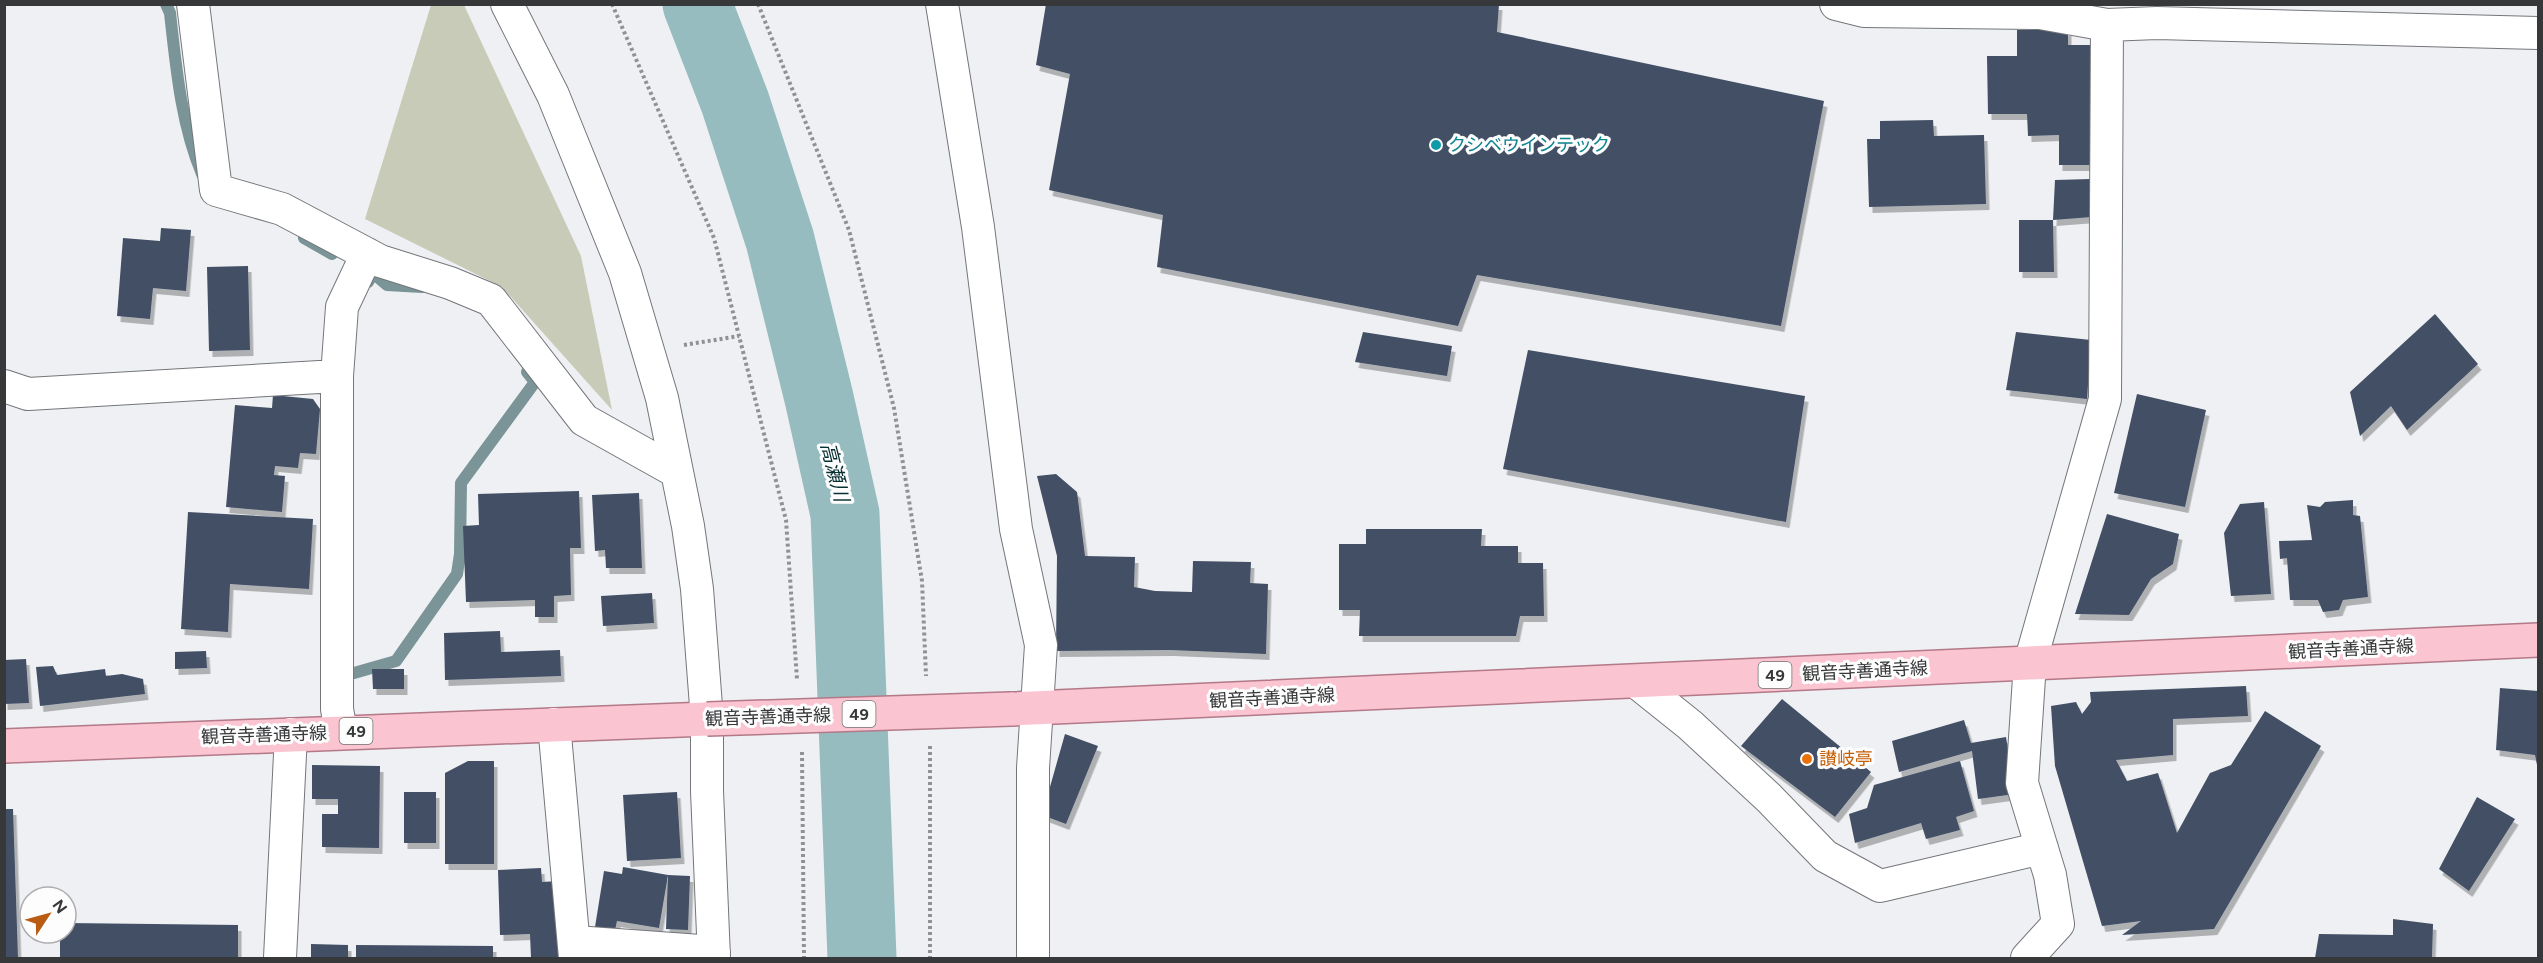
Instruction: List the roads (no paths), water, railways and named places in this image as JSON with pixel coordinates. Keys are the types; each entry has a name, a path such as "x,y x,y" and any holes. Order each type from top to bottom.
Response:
{"main road":[{"name":"観音寺善通寺線","path":"4,746 707,718 1024,709 2538,640"}],"street":[{"path":"193,4 216,190 282,209 380,261 450,282 491,300 584,420 677,472"},
{"path":"507,4 553,95 625,273 662,398 688,526 697,589 707,718 714,955 575,950 554,724"},
{"path":"942,4 978,227 1016,529 1041,645 1024,709 1033,768 1033,958"},
{"path":"1836,4 1864,11 2040,14 2107,25 2160,14 2538,33"},
{"path":"2027,958 2058,924 2050,875 2022,783 2030,663 2105,399 2107,25"},
{"path":"341,732 337,709 337,376 342,307 367,254"},
{"path":"4,386 28,394 337,376"},
{"path":"1635,681 1690,725 1769,798 1825,856 1880,886 2042,848"},
{"path":"280,958 291,734"}],"waterway":[{"path":"166,4 170,13 184,115 202,174"},
{"name":"高瀬川","path":"697,4 735,102 780,240 845,514 862,958"},
{"path":"304,238 332,254"},
{"path":"368,282 373,273 387,285 422,287"},
{"path":"354,673 396,661 457,574 460,554 461,483 535,382 527,372"}],"place":[{"name":"クシベウインテック","path":"1436,145"},
{"name":"讃岐亭","path":"1807,759"}]}
